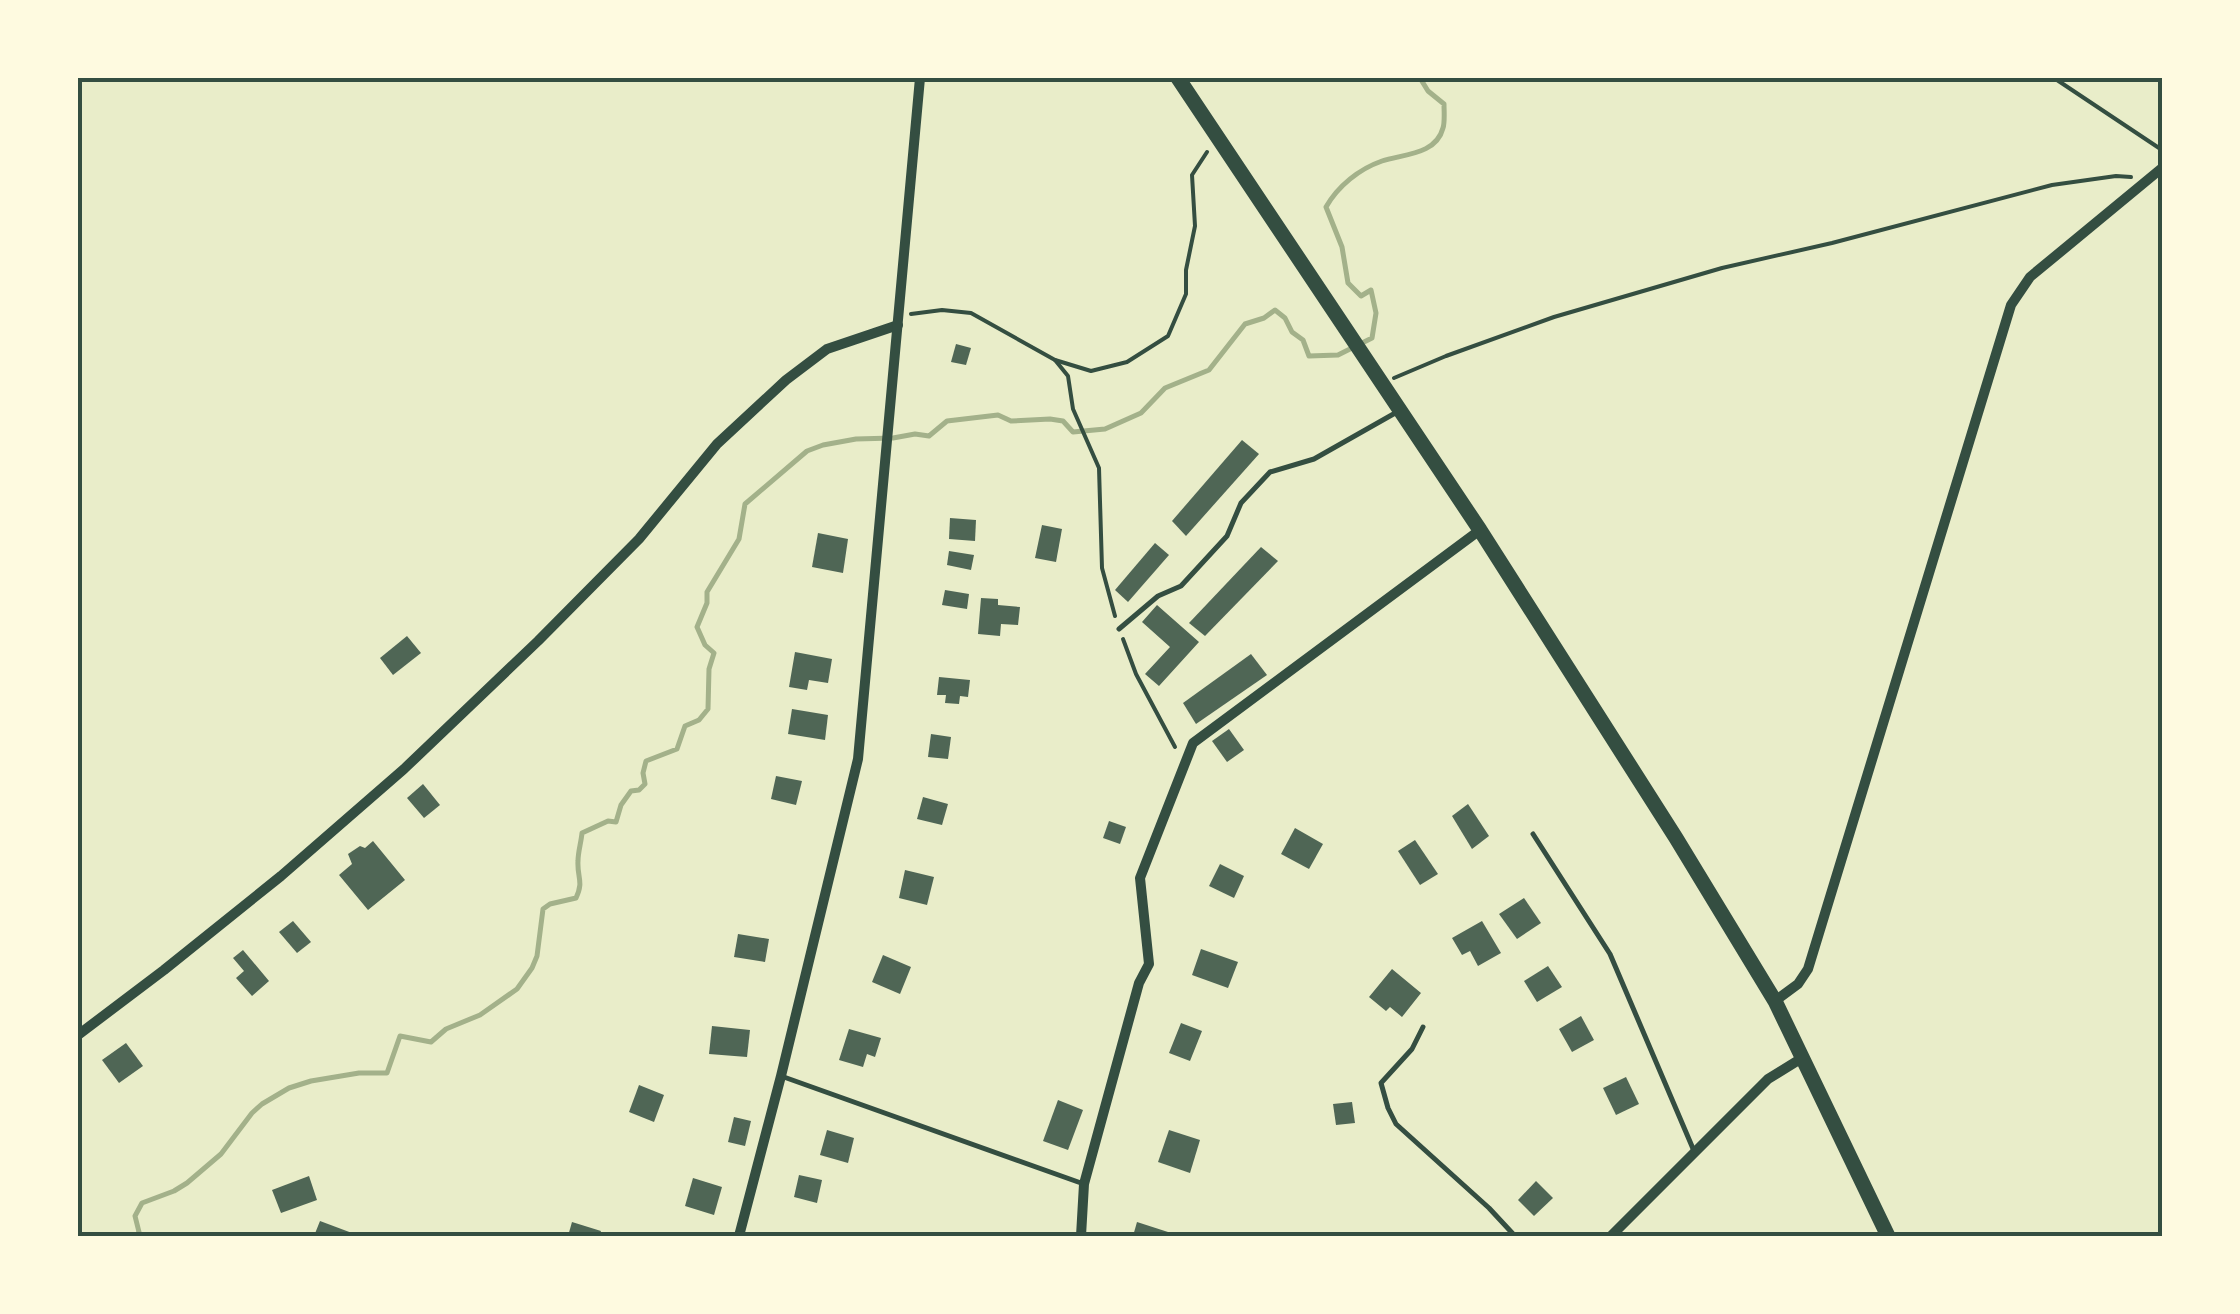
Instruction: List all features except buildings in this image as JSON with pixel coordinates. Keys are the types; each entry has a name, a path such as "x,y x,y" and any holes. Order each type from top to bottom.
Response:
{"main road":[{"path":"1178,78 1480,530 1676,838 1775,1001 1888,1236"}],"street":[{"path":"739,1236 858,759 920,78"},
{"path":"1775,1001 1798,984 1808,969 2011,305 2030,277 2162,168"},
{"path":"78,1035 269,886 404,769 538,641 638,539 717,444 786,380 827,350 899,320"},
{"path":"1081,1236 1084,1184 1139,982 1149,964 1140,878 1193,743 1480,530"},
{"path":"1611,1236 1768,1079 1802,1058"}],"lane":[{"path":"1119,629 1158,596 1182,586 1227,536 1241,503 1270,472 1314,459 1399,410"},
{"path":"1533,834 1610,954 1695,1154"},
{"path":"1422,1028 1412,1049 1381,1082 1388,1108 1396,1124 1490,1208 1515,1236"},
{"path":"781,1076 1084,1184"}],"path":[{"path":"2054,78 2162,150"},
{"path":"899,320 942,310 971,313 1055,360 1091,370 1127,362 1168,336 1186,294 1186,270 1196,226 1192,175 1217,136"},
{"path":"1381,384 1554,317 1722,268 2052,185 2116,176 2148,178"},
{"path":"1055,360 1068,376 1073,409 1100,468 1102,568 1119,629 1136,674 1185,764"}],"waterway":[{"path":"136,1236 139,1232 135,1216 142,1203 187,1183 221,1154 262,1104 289,1088 311,1081 387,1073 400,1036 431,1042 446,1029 480,1015 517,989 537,956 543,909 576,898 582,833 608,821 616,822 631,791 645,784 646,761 677,749 685,726 699,720 708,709 709,669 714,653 705,645 697,627 707,603 707,592 739,539 745,504 807,451 856,439 929,436 947,421 998,415 1011,421 1063,421 1073,432 1105,429 1141,413 1165,388 1209,370 1245,324 1275,310 1303,340 1309,356 1338,355 1372,338 1376,313 1371,290 1361,296 1348,283 1342,247 1326,207 1343,185 1365,169 1426,148 1439,137 1444,126 1444,104 1420,78"}]}
